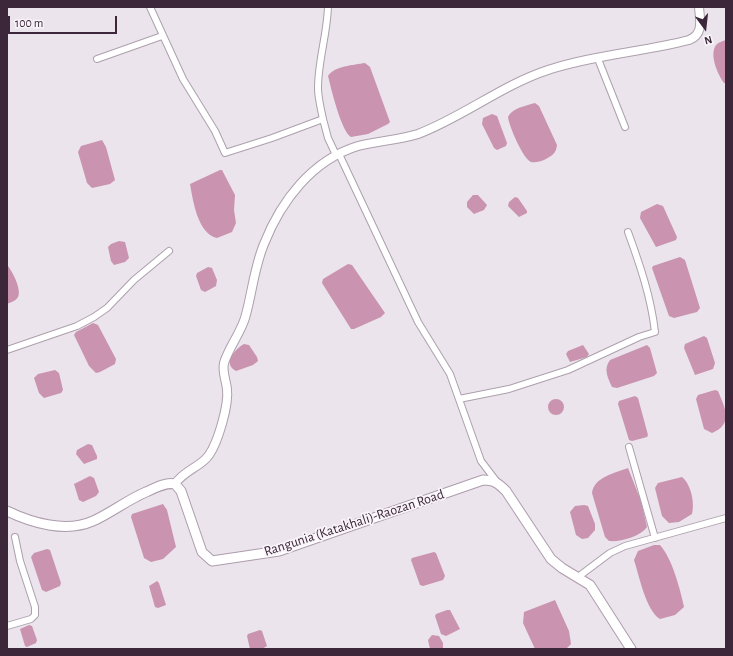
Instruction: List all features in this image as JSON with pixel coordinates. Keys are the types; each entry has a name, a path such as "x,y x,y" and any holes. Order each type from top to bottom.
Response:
{"main road":[{"name":"Rangunia (Katakhali)-Raozan Road","path":"175,484 182,491 202,552 212,561 279,551 483,480 497,482"},
{"path":"497,482 506,491 551,559 562,568 585,581 594,591 630,649"},
{"path":"7,511 42,524 76,526 94,521 144,492 163,485 175,484"}],"street":[{"path":"150,7 183,79 215,131 225,153 272,138 323,119"},
{"path":"328,7 325,41 319,66 318,89 328,138 338,154 418,322 450,374 481,461 497,482"},
{"path":"175,484 185,472 208,457 213,448 226,411 227,401 224,364 239,334 263,246 275,220 311,171 338,154 358,146 416,134 450,119 522,81 548,70 694,38 700,30 699,7"},
{"path":"97,59 162,36"},
{"path":"598,59 625,127"},
{"path":"459,399 510,389 568,370 639,337 655,332 653,313 645,280 628,232"},
{"path":"7,350 77,326 94,317 107,308 134,280 169,251"},
{"path":"629,447 655,538"},
{"path":"578,577 610,553 625,546 726,518"},
{"path":"7,626 31,619 35,615 35,607 20,561 15,537"}],"shaded area":[{"path":"726,40 726,83 724,83 717,70 713,53 717,44"},
{"path":"365,63 370,67 390,122 368,134 351,137 347,133 340,118 328,76 339,68"},
{"path":"535,103 539,106 557,148 554,154 546,159 531,162 520,149 508,117 512,111"},
{"path":"492,114 497,116 507,143 506,146 497,150 494,148 482,124 483,118"},
{"path":"102,140 106,147 115,180 110,184 92,188 87,183 78,152 81,146"},
{"path":"222,170 235,195 234,210 236,223 232,232 217,238 205,230 201,224 195,208 190,184"},
{"path":"473,195 478,195 487,205 484,210 474,214 467,207 467,202"},
{"path":"515,197 518,198 527,211 527,213 519,217 508,206 509,202"},
{"path":"657,204 663,206 677,237 676,240 656,247 640,218 641,212"},
{"path":"119,241 125,242 129,258 125,262 114,265 111,261 108,247"},
{"path":"680,257 685,260 700,308 697,312 674,318 669,316 652,268 653,266"},
{"path":"348,264 352,265 385,313 381,317 354,329 351,329 322,283 323,279"},
{"path":"7,265 16,280 19,294 16,300 7,304"},
{"path":"208,267 212,268 217,280 216,286 205,292 201,290 196,276 197,273"},
{"path":"93,323 98,325 116,359 115,364 96,373 89,366 74,335 76,332"},
{"path":"704,336 707,338 715,363 713,369 695,375 684,348 685,344"},
{"path":"244,344 249,345 258,361 253,365 236,371 230,365 231,357 237,349"},
{"path":"583,345 589,354 587,357 570,362 566,354 568,351"},
{"path":"647,345 650,348 657,373 654,376 617,388 612,387 607,370 610,360"},
{"path":"55,370 59,373 63,390 61,393 44,398 39,393 34,378 38,374"},
{"path":"715,390 718,391 726,416 723,425 712,433 704,429 696,399 698,395"},
{"path":"635,396 638,398 648,435 647,437 632,441 629,440 618,404 619,401"},
{"path":"553,399 559,399 564,404 562,413 559,415 553,415 548,410 548,404"},
{"path":"88,444 92,445 97,459 84,464 76,454 77,450"},
{"path":"628,468 641,501 647,527 640,534 630,538 619,541 609,541 605,537 592,493 597,483 601,479"},
{"path":"90,476 94,478 99,492 96,496 83,502 79,500 74,484"},
{"path":"682,477 688,484 692,494 692,514 679,522 669,523 662,516 655,488 658,483"},
{"path":"163,504 167,510 176,547 163,559 151,562 144,558 131,517 132,514"},
{"path":"575,506 588,506 595,524 595,530 588,538 582,539 576,535 570,512"},
{"path":"654,545 660,545 672,566 684,607 675,615 660,619 655,615 647,601 634,560 638,551"},
{"path":"47,549 50,550 61,583 60,586 46,592 42,590 31,557 34,553"},
{"path":"434,552 436,553 445,576 443,580 423,586 420,585 411,560 412,558"},
{"path":"157,581 166,605 158,608 155,607 149,586"},
{"path":"555,600 569,631 571,644 566,649 535,649 523,623 524,612"},
{"path":"450,610 460,629 446,636 441,634 435,616 436,614"},
{"path":"29,625 32,626 37,640 36,643 27,647 25,646 20,629"},
{"path":"260,630 262,631 267,646 262,649 250,649 247,636 248,634"},
{"path":"432,635 439,636 443,643 443,649 430,649 428,640"}]}
